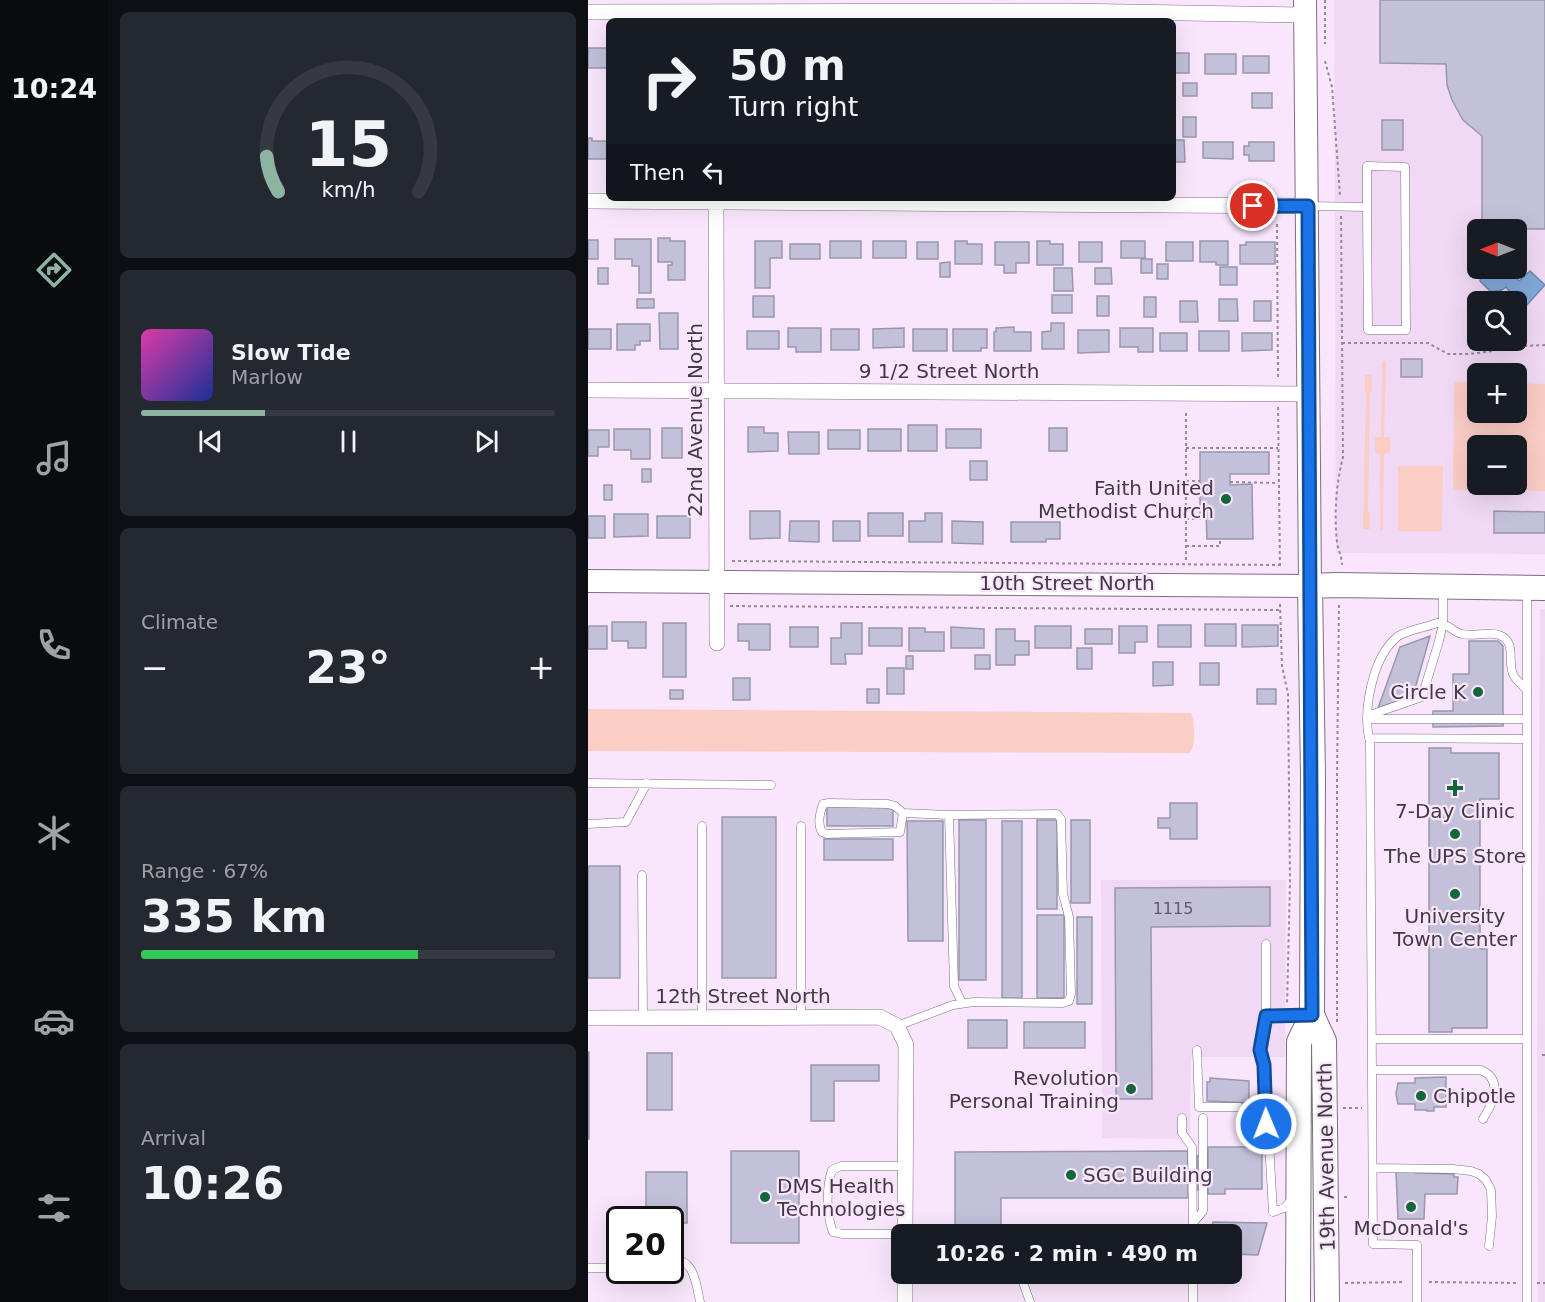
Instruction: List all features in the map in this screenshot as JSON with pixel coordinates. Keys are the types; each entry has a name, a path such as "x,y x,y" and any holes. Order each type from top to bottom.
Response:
{"main road":[{"name":"10th Street North","path":"1310,586 1339,575 1443,586 1536,588"},
{"name":"19th Avenue North","path":"1310,586 1313,776 1312,1015 1324,1041 1336,1296"},
{"name":"19th Avenue North","path":"1298,1302 1299,1042 1312,1015"}],"street":[{"path":"588,12 1305,8"},
{"name":"19th Avenue North","path":"1305,8 1310,586"},
{"path":"588,201 606,201"},
{"name":"22nd Avenue North","path":"716,201 717,643"},
{"path":"815,201 1308,206"},
{"name":"9 1/2 Street North","path":"588,390 1310,394"},
{"name":"10th Street North","path":"588,581 1169,584 1280,576 1310,586"},
{"name":"12th Street North","path":"588,1018 880,1017 897,1026"},
{"path":"897,1026 906,1045 905,1224"},
{"path":"905,1284 905,1302"}],"lane":[{"path":"1366,166 1405,167 1406,330 1368,330 1366,207 1366,166"},
{"path":"1308,206 1366,207"},
{"path":"1367,717 1422,697 1443,623 1443,586"},
{"path":"1527,1302 1527,690 1536,588"},
{"path":"1417,1302 1417,1245 1373,1244 1367,717 1371,687 1388,646 1399,635 1443,623 1461,634 1489,633 1505,638 1511,652 1510,665 1513,676 1527,690"},
{"path":"1367,717 1527,719"},
{"path":"1369,738 1527,739"},
{"path":"588,783 771,785"},
{"path":"588,824 626,822 647,783"},
{"path":"897,1026 962,1003 1063,1003 1069,1000 1071,994 1069,917 1063,894 1061,819 1057,814 903,813 895,806 888,804 829,803 823,804 819,815 820,828 827,834 900,832 903,813"},
{"path":"949,815 954,986 962,1003"},
{"path":"702,826 702,1017"},
{"path":"801,826 801,1017"},
{"path":"642,875 643,1018"},
{"path":"1266,944 1266,1016 1260,1050 1264,1065 1273,1212 1284,1208 1298,1192"},
{"path":"1266,1016 1312,1015"},
{"path":"1372,1039 1527,1039"},
{"path":"1197,1050 1199,1107 1240,1107 1255,1118"},
{"path":"1372,1070 1460,1069 1481,1070 1488,1073 1494,1082 1496,1091 1483,1119"},
{"path":"1182,1118 1182,1133 1192,1147 1192,1223"},
{"path":"1192,1223 1203,1211 1203,1118"},
{"path":"891,1234 833,1232 829,1222 828,1180 832,1170 841,1166 905,1166"},
{"path":"1373,1168 1453,1169 1479,1174 1486,1180 1491,1190 1492,1216 1489,1246"},
{"path":"684,1261 689,1264 695,1279 700,1302"},
{"path":"588,1268 606,1268"},
{"path":"1024,1284 1030,1302"},
{"path":"1193,1284 1193,1302"}],"path":[{"path":"1325,0 1325,50"},
{"path":"1325,61 1332,87 1341,207 1343,458 1337,480 1338,545 1342,556 1339,575 1336,776 1338,1027"},
{"path":"1277,224 1279,610 1281,666 1288,694 1290,883 1287,1016"},
{"path":"1342,344 1428,343 1448,354 1493,351 1503,346 1545,345"},
{"path":"1186,413 1186,563"},
{"path":"1186,448 1278,448"},
{"path":"1186,482 1200,482"},
{"path":"1230,482 1278,483"},
{"path":"1186,519 1206,519"},
{"path":"1186,546 1220,546 1220,539"},
{"path":"728,561 1186,563 1280,576"},
{"path":"725,606 1279,610"},
{"path":"1341,1108 1372,1108"},
{"path":"1336,1296 1341,1283 1545,1283"}],"shaded area":[{"path":"1334,0 1545,0 1545,554 1336,553"},
{"path":"1382,361 1386,361 1384,437 1390,437 1390,453 1384,454 1383,530 1380,530 1380,454 1375,453 1375,437 1381,437"},
{"path":"1365,375 1372,375 1368,511 1370,512 1370,529 1363,529"},
{"path":"1454,382 1467,382 1467,423 1527,423 1527,383 1545,384 1545,491 1527,491 1527,435 1467,435 1467,490 1453,490"},
{"path":"1398,466 1443,466 1442,531 1398,531"},
{"path":"1540,609 1545,609 1545,1302 1538,1302"},
{"path":"588,709 1191,713 1194,739 1190,753 588,751"},
{"path":"1101,880 1286,880 1285,1057 1191,1057 1190,1139 1102,1138"}],"water":[{"path":"1530,271 1545,285 1527,305 1527,291 1509,291 1506,287 1502,290 1490,291 1480,279 1517,279 1519,281 1527,279 1527,274"}],"building":[{"path":"1380,0 1545,0 1545,229 1527,229 1527,219 1482,219 1482,136 1463,120 1452,100 1447,85 1446,64 1380,63"},
{"path":"588,48 606,48 606,68 588,68"},
{"path":"1176,53 1189,53 1189,73 1176,73"},
{"path":"1205,54 1236,54 1236,74 1205,74"},
{"path":"1243,56 1269,56 1269,73 1243,73"},
{"path":"1183,83 1197,83 1197,96 1183,96"},
{"path":"1252,93 1272,93 1272,108 1252,108"},
{"path":"1183,117 1196,117 1196,137 1183,137"},
{"path":"1382,120 1403,120 1403,150 1382,150"},
{"path":"588,138 592,138 592,141 606,141 606,159 588,159"},
{"path":"1176,140 1184,140 1185,162 1176,162"},
{"path":"1203,142 1233,142 1233,159 1203,158"},
{"path":"1249,142 1274,142 1274,161 1249,161 1249,155 1244,155 1244,146 1249,146"},
{"path":"658,238 685,241 685,280 668,280 668,265 672,265 672,262 658,262"},
{"path":"615,239 651,239 651,293 639,293 639,266 632,266 632,259 615,259"},
{"path":"588,240 598,240 598,259 588,259"},
{"path":"755,241 782,241 782,258 770,258 770,288 755,288"},
{"path":"830,241 861,241 861,258 830,258"},
{"path":"873,241 906,241 906,258 873,258"},
{"path":"955,241 982,244 982,264 955,264"},
{"path":"1037,241 1063,244 1063,265 1037,265"},
{"path":"1121,241 1145,241 1145,258 1121,258"},
{"path":"1200,241 1228,241 1228,265 1200,262"},
{"path":"917,242 938,242 938,259 917,259"},
{"path":"995,242 1029,242 1029,263 1016,263 1016,273 1004,273 1004,265 995,265"},
{"path":"1079,242 1102,242 1102,262 1079,262"},
{"path":"1166,242 1193,242 1193,261 1166,261"},
{"path":"1246,242 1275,242 1275,264 1240,264 1240,245 1246,245"},
{"path":"790,244 820,244 820,259 790,259"},
{"path":"1141,259 1152,259 1152,273 1141,273"},
{"path":"950,262 950,277 940,277 940,263"},
{"path":"1157,264 1168,264 1168,279 1157,279"},
{"path":"1220,267 1237,267 1237,285 1220,285"},
{"path":"598,268 608,268 608,284 598,284"},
{"path":"1054,268 1072,268 1073,291 1054,291"},
{"path":"1095,268 1111,268 1112,284 1095,284"},
{"path":"1052,295 1072,295 1072,313 1052,313"},
{"path":"753,296 774,296 774,317 753,317"},
{"path":"1097,296 1109,296 1109,316 1097,316"},
{"path":"1144,297 1156,297 1156,317 1144,317"},
{"path":"637,299 654,299 654,308 637,308"},
{"path":"1219,299 1237,299 1238,321 1219,321"},
{"path":"1180,301 1197,301 1198,322 1180,322"},
{"path":"1254,301 1271,301 1271,321 1254,321"},
{"path":"659,313 678,313 678,349 660,349"},
{"path":"1051,323 1064,323 1064,349 1042,349 1042,332 1051,331"},
{"path":"617,324 650,324 650,341 640,341 640,345 635,345 635,350 617,350"},
{"path":"1014,327 1014,332 1031,332 1031,351 994,351 996,328"},
{"path":"788,328 821,328 821,352 796,352 796,347 788,347"},
{"path":"904,328 904,347 873,348 873,329"},
{"path":"1120,328 1153,328 1153,352 1138,352 1138,347 1120,347"},
{"path":"588,329 611,329 611,349 588,349"},
{"path":"831,329 859,329 859,350 831,350"},
{"path":"913,329 947,329 947,351 913,351"},
{"path":"953,329 987,329 987,348 981,348 981,351 953,351"},
{"path":"1078,330 1109,330 1109,352 1078,353"},
{"path":"747,331 779,331 779,349 747,349"},
{"path":"1199,331 1229,331 1229,351 1199,351"},
{"path":"1160,333 1187,333 1187,351 1160,351"},
{"path":"1242,333 1272,333 1272,350 1242,351"},
{"path":"1401,359 1422,359 1422,377 1401,377"},
{"path":"908,425 937,425 937,451 908,451"},
{"path":"748,427 764,427 764,433 778,433 778,451 748,452"},
{"path":"662,428 682,428 682,458 662,458"},
{"path":"1049,428 1067,428 1067,451 1049,451"},
{"path":"614,429 650,429 650,459 631,459 631,450 614,450"},
{"path":"868,429 901,429 901,451 868,451"},
{"path":"946,429 981,429 981,448 946,448"},
{"path":"588,430 609,430 609,447 598,447 598,456 588,456"},
{"path":"828,430 860,430 860,449 828,449"},
{"path":"788,432 819,432 819,454 789,454"},
{"name":"Faith United Methodist Church","path":"1200,452 1269,452 1269,474 1230,474 1230,485 1252,484 1253,539 1207,539 1206,513 1200,513"},
{"path":"970,461 987,461 987,480 970,480"},
{"path":"642,469 651,469 651,482 642,482"},
{"path":"604,485 612,485 612,500 604,500"},
{"path":"750,511 780,511 780,538 750,539"},
{"path":"1494,511 1545,512 1545,533 1494,533"},
{"path":"868,513 903,513 903,536 868,536"},
{"path":"925,513 942,513 942,542 909,542 909,521 925,521"},
{"path":"614,514 648,514 648,536 614,537"},
{"path":"588,516 605,516 605,538 588,538"},
{"path":"657,516 690,516 690,538 657,538"},
{"path":"790,521 819,521 819,542 789,541"},
{"path":"833,521 860,521 860,541 833,541"},
{"path":"952,521 983,522 983,544 952,543"},
{"path":"1011,522 1060,522 1060,539 1046,539 1046,542 1011,542"},
{"path":"612,622 646,622 646,648 628,648 628,641 612,641"},
{"path":"663,623 686,623 686,677 663,677"},
{"path":"841,623 862,623 862,654 845,654 846,664 831,664 831,638 841,638"},
{"path":"738,624 770,624 770,650 749,650 749,641 738,641"},
{"path":"1205,624 1236,624 1236,646 1205,646"},
{"path":"1158,625 1191,625 1191,647 1158,647"},
{"path":"1242,625 1278,625 1278,646 1242,647"},
{"path":"588,626 607,626 607,649 588,649"},
{"path":"1035,626 1071,626 1071,648 1035,648"},
{"path":"1119,626 1147,626 1147,642 1135,642 1135,653 1119,653"},
{"path":"790,627 818,627 818,647 790,647"},
{"path":"951,627 984,629 984,648 951,648"},
{"path":"869,628 902,628 902,646 869,646"},
{"path":"909,628 925,628 925,632 944,632 944,651 909,651"},
{"path":"996,629 1015,629 1015,641 1029,641 1029,655 1015,655 1015,665 996,665"},
{"path":"1085,629 1112,629 1112,644 1085,644"},
{"name":"Circle K","path":"1430,636 1413,696 1378,708 1400,647"},
{"name":"Circle K","path":"1469,641 1498,641 1503,646 1503,726 1433,727 1433,711 1453,711 1453,674 1469,674"},
{"path":"1077,648 1092,648 1092,669 1077,669"},
{"path":"975,655 990,655 990,669 975,669"},
{"path":"906,656 913,656 913,669 906,669"},
{"path":"1153,662 1173,662 1173,685 1153,686"},
{"path":"1200,663 1219,663 1219,685 1200,685"},
{"path":"887,668 904,668 904,694 887,694"},
{"path":"733,678 750,678 750,700 733,700"},
{"path":"867,689 879,689 879,703 867,703"},
{"path":"1257,689 1276,689 1276,704 1257,704"},
{"path":"670,690 683,690 683,699 670,699"},
{"name":"University Town Center","path":"1429,748 1451,748 1451,753 1499,753 1499,799 1480,799 1480,949 1487,949 1487,1028 1452,1028 1452,1032 1429,1032"},
{"path":"1170,803 1197,803 1197,839 1170,839 1170,828 1158,828 1158,818 1170,818"},
{"path":"827,807 893,807 893,826 827,826"},
{"path":"722,817 776,817 776,978 722,978"},
{"path":"959,820 986,820 986,980 959,980"},
{"path":"1037,820 1057,820 1057,909 1037,909"},
{"path":"1071,820 1090,820 1090,903 1071,903"},
{"path":"907,821 943,821 943,941 908,941"},
{"path":"1002,821 1022,821 1022,998 1002,998"},
{"path":"824,839 893,839 893,860 824,860"},
{"path":"588,866 620,866 620,978 588,978"},
{"path":"1270,887 1270,926 1151,927 1152,1099 1116,1099 1115,888"},
{"path":"1037,915 1064,915 1064,998 1037,998"},
{"path":"1077,917 1092,917 1092,1004 1077,1004"},
{"path":"968,1020 1007,1020 1007,1048 968,1048"},
{"path":"1024,1022 1085,1022 1085,1048 1024,1048"},
{"path":"589,1052 589,1139 588,1139"},
{"path":"647,1053 672,1053 672,1110 647,1110"},
{"path":"811,1065 879,1065 879,1081 834,1081 834,1121 811,1121"},
{"name":"Chipotle","path":"1446,1077 1446,1107 1434,1107 1434,1111 1427,1111 1415,1110 1415,1104 1398,1104 1396,1094 1398,1083 1415,1083 1415,1078"},
{"path":"1210,1078 1249,1081 1249,1103 1207,1101 1207,1082 1210,1082"},
{"path":"1208,1147 1262,1147 1262,1189 1225,1189 1225,1194 1208,1194"},
{"name":"DMS Health Technologies","path":"731,1151 799,1151 799,1243 731,1243"},
{"name":"SGC Building","path":"1188,1151 1188,1198 1001,1198 1001,1224 955,1224 955,1152"},
{"path":"1197,1156 1208,1156 1208,1190 1197,1190"},
{"name":"McDonald's","path":"1396,1171 1454,1174 1454,1177 1458,1177 1457,1194 1425,1194 1424,1219 1398,1219"},
{"path":"646,1172 687,1172 687,1223 684,1223 684,1206 646,1206"},
{"path":"1213,1222 1267,1223 1258,1255 1242,1254 1242,1224 1212,1224"}],"place":[{"name":"Faith United Methodist Church","path":"1226,499"},
{"name":"Circle K","path":"1478,692"},
{"name":"7-Day Clinic","path":"1455,788"},
{"name":"The UPS Store","path":"1455,834"},
{"name":"University Town Center","path":"1455,894"},
{"name":"Revolution Personal Training","path":"1131,1089"},
{"name":"Chipotle","path":"1421,1096"},
{"name":"SGC Building","path":"1071,1175"},
{"name":"DMS Health Technologies","path":"765,1197"},
{"name":"McDonald's","path":"1411,1207"}],"route":[{"path":"1253,206 1308,206 1313,776 1312,1015 1266,1016 1260,1050 1264,1065 1266,1124"}]}
